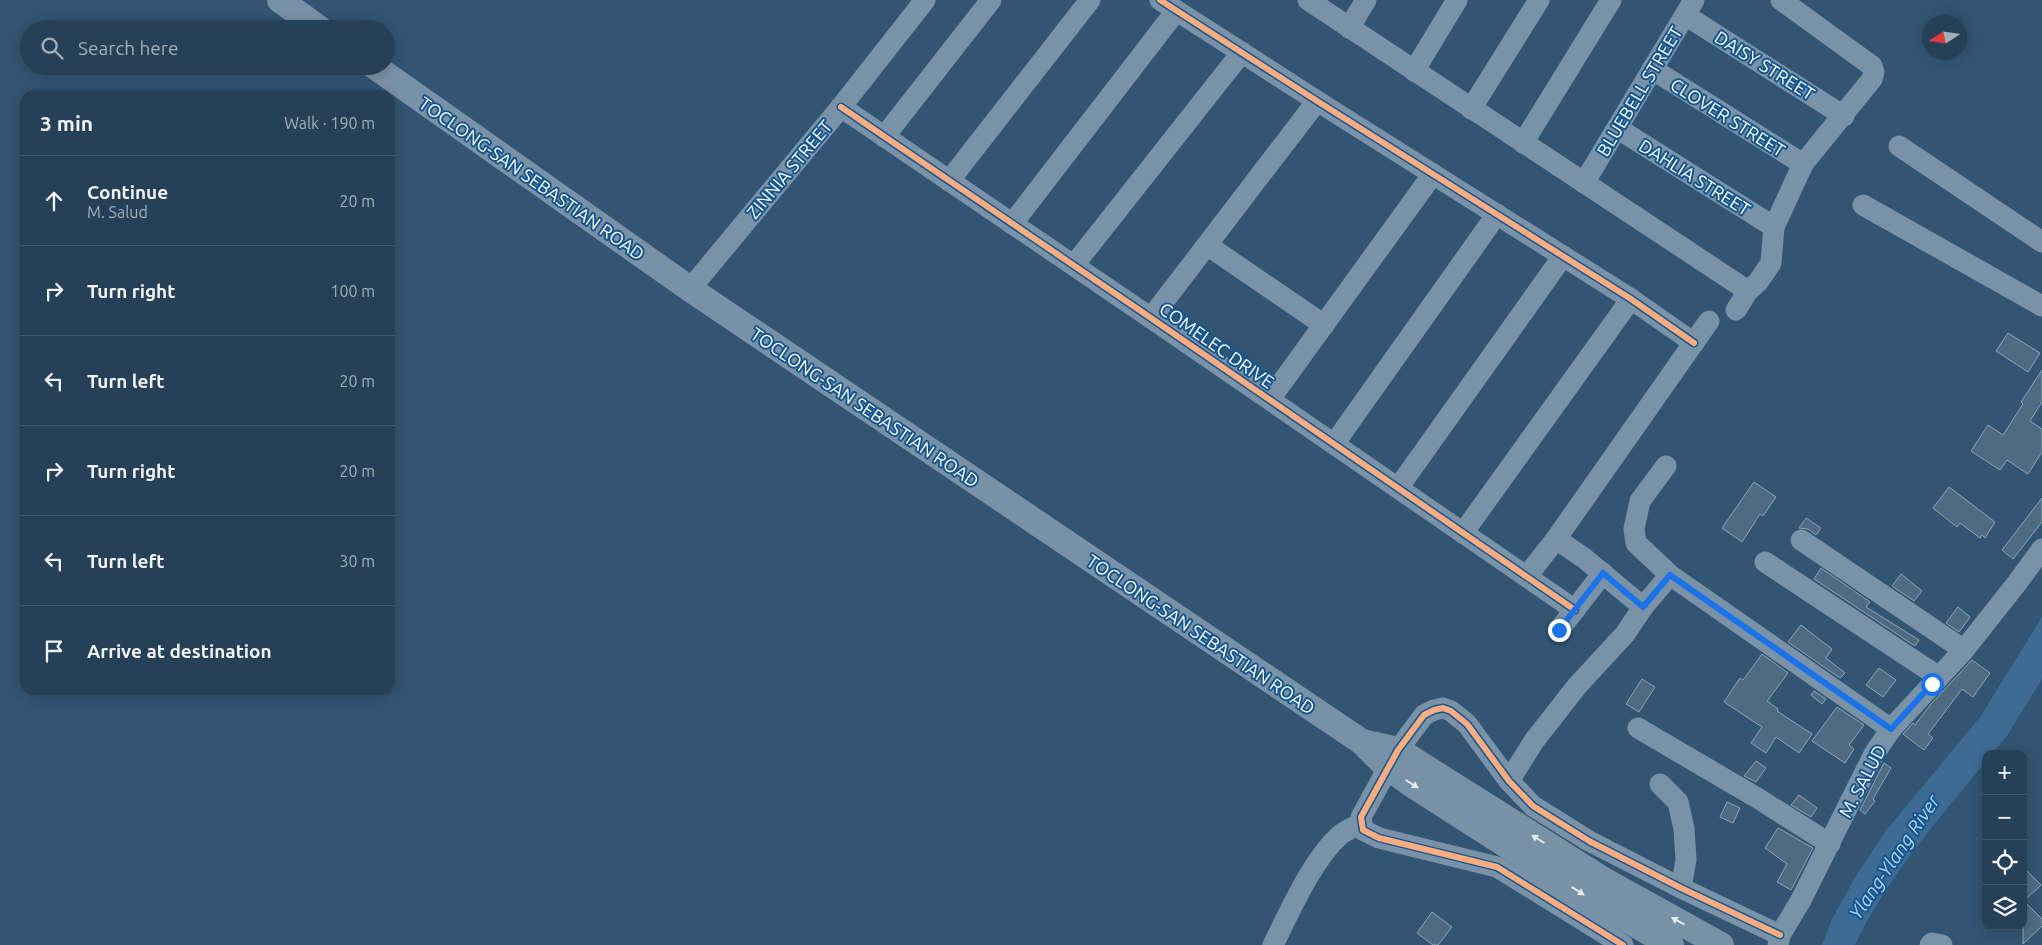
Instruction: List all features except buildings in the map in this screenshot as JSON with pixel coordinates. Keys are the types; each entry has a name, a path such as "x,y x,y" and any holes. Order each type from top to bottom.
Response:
{"main road":[{"path":"280,0 308,20"},
{"name":"TOCLONG-SAN SEBASTIAN ROAD","path":"387,75 690,289 1362,742 1392,758"},
{"path":"1392,758 1589,898 1671,945"},
{"path":"1392,758 1721,945"}],"street":[{"name":"ZINNIA STREET","path":"690,289 841,107 925,0"},
{"path":"884,136 991,0"},
{"path":"949,181 1090,0"},
{"path":"1308,0 1748,291"},
{"path":"1349,28 1366,0"},
{"path":"1414,71 1457,0"},
{"path":"1471,109 1540,0"},
{"path":"1523,143 1611,0"},
{"path":"1736,310 1770,263 1774,245 1774,227 1803,164 1844,116 1872,79 1874,72 1872,66 1781,0"},
{"path":"1012,224 1168,5 1631,299 1694,343"},
{"name":"BLUEBELL STREET","path":"1584,183 1690,8"},
{"name":"DAISY STREET","path":"1690,8 1844,116"},
{"path":"1074,265 1242,52"},
{"name":"CLOVER STREET","path":"1652,69 1803,164"},
{"path":"1151,318 1317,101"},
{"name":"COMELEC DRIVE","path":"841,107 1270,399 1575,610"},
{"name":"DAHLIA STREET","path":"1617,128 1774,227"},
{"path":"1899,146 2042,242"},
{"path":"1270,399 1433,174"},
{"path":"1863,205 2042,306"},
{"path":"1334,444 1496,214"},
{"path":"1207,245 1324,325"},
{"path":"1398,488 1563,256"},
{"path":"1464,533 1631,299"},
{"path":"1526,576 1556,539 1709,321"},
{"path":"1666,466 1640,501 1634,529 1636,543 1670,575 1891,729"},
{"path":"1556,539 1603,573 1643,607"},
{"path":"1800,540 1964,650"},
{"name":"M. SALUD","path":"1779,940 1830,844 1874,754 1891,729 1964,650 2042,548"},
{"path":"1765,562 1940,677"},
{"path":"1559,630 1603,573"},
{"path":"1510,781 1534,741 1577,686 1625,634 1643,607 1670,575"},
{"path":"1623,945 1497,867 1379,838 1363,830 1361,817 1392,758 1424,715 1443,708 1452,711 1467,724 1510,781 1533,806 1589,841 1779,940"},
{"path":"1638,728 1759,799 1830,844"},
{"path":"1660,784 1678,802 1684,829 1686,860 1681,888"},
{"path":"1273,945 1300,891 1329,845 1342,833 1361,823"},
{"path":"1930,945 1932,943 1942,945"}],"water":[{"name":"Ylang-Ylang River","path":"2042,617 2042,679 2007,736 1995,750 1982,750 1982,766 1898,872 1882,896 1855,945 1822,945 1832,919 1857,874 1885,832 1980,717"}],"cycle path":[{"path":"1160,0 1631,299 1694,343"},
{"path":"841,107 1575,610"},
{"path":"1623,945 1497,867 1379,838 1363,830 1361,817 1398,750 1424,715 1443,708 1451,711 1467,724 1509,781 1533,806 1589,841 1681,888 1780,935"}],"route":[{"path":"1559,630 1603,573 1643,607 1670,575 1891,729 1932,684"}]}
